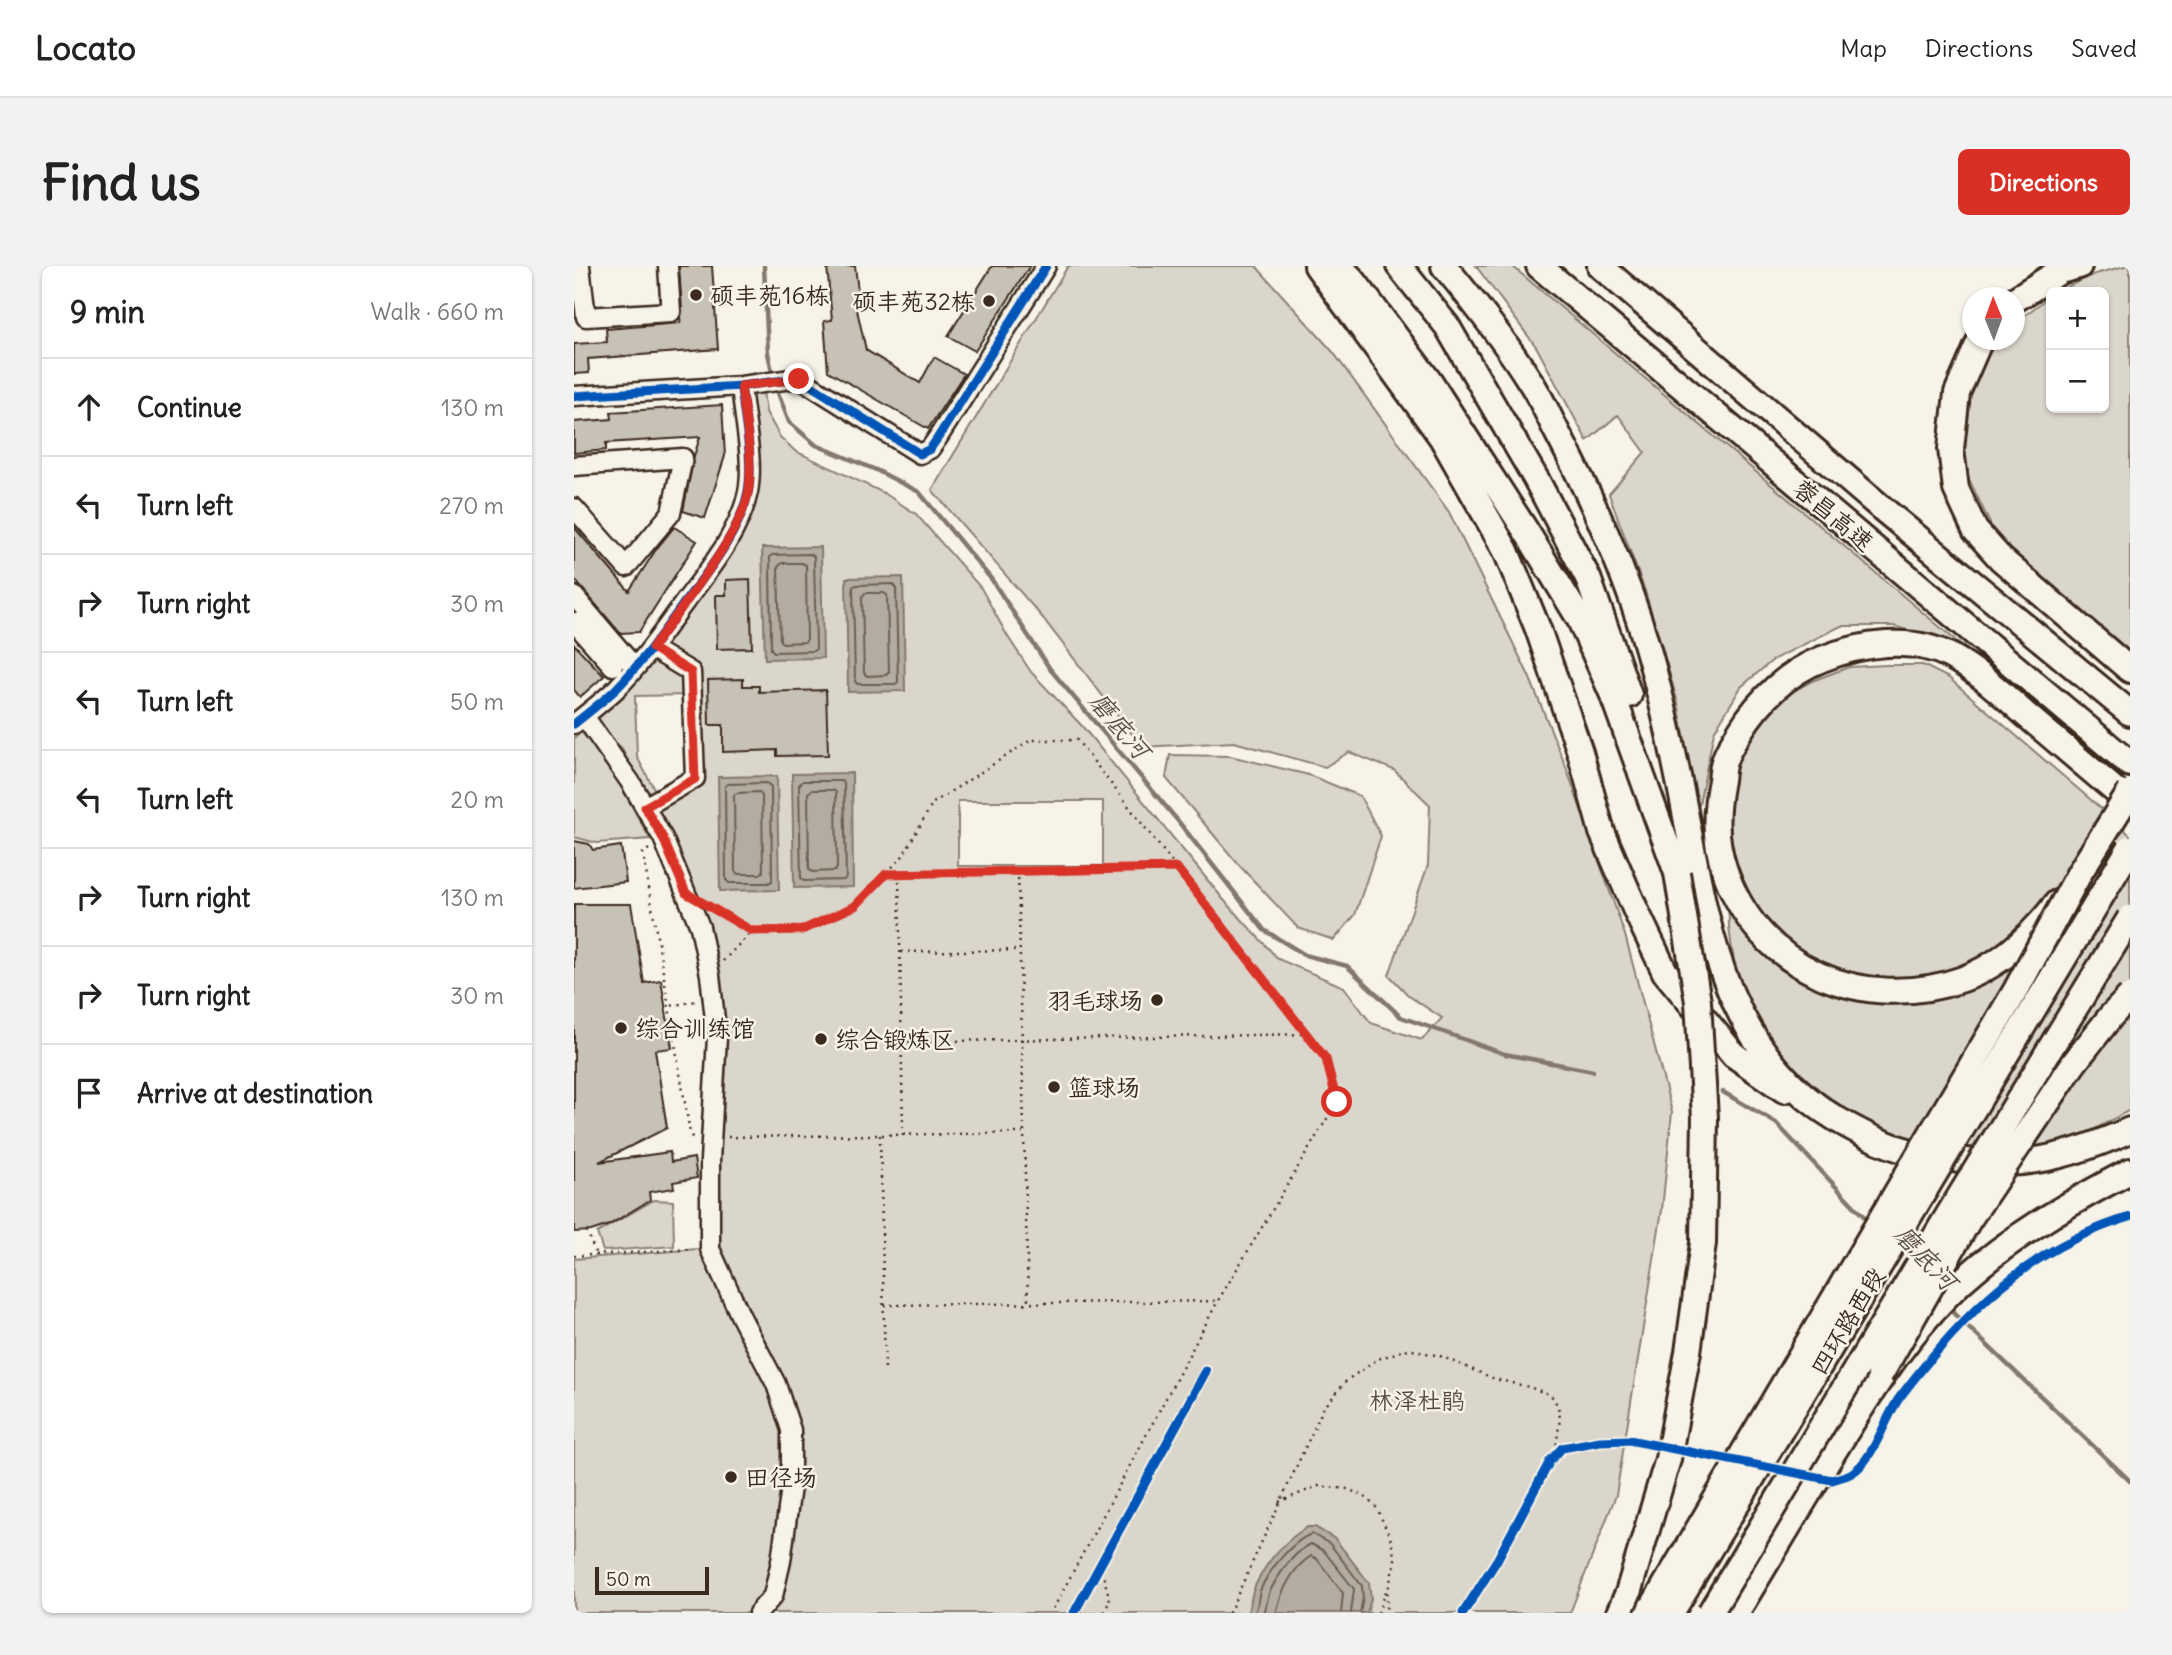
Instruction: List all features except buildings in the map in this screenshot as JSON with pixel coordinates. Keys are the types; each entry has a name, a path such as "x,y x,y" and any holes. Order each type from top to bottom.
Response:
{"highway":[{"path":"1317,266 1442,438 1506,551 1538,629 1580,752 1602,832 1636,911 1665,972 1734,1055 1797,1099 1858,1132 1913,1153 1994,1163 2022,1162 2088,1147 2130,1130"},
{"path":"1339,266 1353,280 1429,381 1579,618 1612,693 1677,873"},
{"path":"1399,266 1447,326 1536,479 1588,578 1639,725 1677,873 1698,1002 1705,1118 1703,1243 1688,1352 1668,1459 1628,1593 1619,1613"},
{"path":"1444,266 1477,305 1530,379 1574,463 1608,540 1639,620 1679,782 1705,918 1735,1003 1755,1040 1793,1086 1822,1110 1858,1132"},
{"name":"蓉昌高速","path":"1539,266 2130,764"},
{"name":"蓉昌高速","path":"1600,266 1884,510 2130,713"},
{"path":"2025,294 2069,269"},
{"path":"1974,350 1957,393 1951,449 1956,489 1975,530 2001,559 2130,670"},
{"path":"2080,872 2043,920 2020,944 1965,978 1932,988 1899,992 1867,990 1834,982 1778,951 1743,911 1729,884 1718,848 1715,812 1725,758 1753,710 1805,666 1840,652 1883,644 1923,646 1948,655 1983,678 2130,803"},
{"path":"1658,1611 2016,990 2080,872 2130,792"},
{"name":"四环路西段","path":"1658,1611 2130,848"},
{"name":"四环路西段","path":"1710,1613 2130,918"},
{"path":"1736,1613 1880,1375 1968,1221 2074,1063 2130,996"},
{"path":"1880,1375 1962,1282 2019,1237 2071,1202 2130,1171"}],"street":[{"path":"580,266 586,317 671,312 668,266"},
{"path":"574,396 747,386 799,379 920,454 930,449 937,439 1046,266"},
{"path":"747,386 749,489 735,527 652,648 615,690 579,720 632,783 663,838 700,927 710,975 717,1037 703,1141 710,1248 741,1317 776,1384 792,1430 791,1487 782,1561 773,1596 758,1613"},
{"path":"574,466 683,458 671,513 626,567 574,508"},
{"path":"574,596 635,668"},
{"path":"574,622 613,666"},
{"path":"645,807 695,779 691,672 652,648"}],"path":[{"path":"686,893 752,931 802,930 855,906 902,857 933,803 1031,740 1077,740 1326,1059 1337,1102 1219,1301 1051,1613"},
{"path":"663,838 643,853 690,1133 703,1141 1023,1133"},
{"path":"886,874 1177,868"},
{"path":"1018,871 1028,1304"},
{"path":"899,874 903,1135"},
{"path":"710,975 752,931"},
{"path":"900,952 1020,950"},
{"path":"667,1007 712,999"},
{"path":"901,1042 1307,1034"},
{"path":"880,1135 885,1371"},
{"path":"587,1231 596,1255"},
{"path":"574,1256 710,1248"},
{"path":"884,1305 1219,1301"},
{"path":"1229,1613 1323,1409 1347,1380 1378,1359 1408,1349 1440,1356 1495,1379 1551,1395 1559,1406 1556,1454"},
{"path":"1279,1503 1318,1486 1347,1489 1364,1496 1377,1508 1391,1540 1395,1560 1386,1613"},
{"path":"1094,1575 1107,1553"},
{"path":"1100,1564 1110,1600 1104,1613"},
{"path":"1378,1613 1390,1583"}],"green space":[{"name":"林泽杜鹃","path":"1068,266 1256,266 1333,352 1449,512 1529,676 1566,767 1625,935 1672,1112 1662,1210 1616,1495 1570,1613 574,1613 574,1259 710,1248 710,975 622,748 584,716 615,690 745,505 742,396 763,392 766,412 780,437 795,451 884,493 916,514 981,588 1031,672 1082,726 1223,899 1278,959 1344,987 1371,1023 1422,1040 1442,1018 1409,996 1389,975 1428,865 1430,805 1394,770 1349,752 1325,767 1234,742 1142,747 1042,617 932,490","holes":["691,695 695,778 659,798 637,757 635,696","958,801 1103,801 1103,866 958,866"]},
{"path":"1476,266 1512,266 1966,649 1894,626 1841,626 1774,659 1741,687 1714,732 1698,809 1678,703 1645,591 1609,494 1645,452 1618,415 1587,441 1537,348"},
{"path":"2130,266 2130,653 2046,582 1995,534 1968,477 1965,455 1967,391 1986,350 2025,350 2025,315 2046,299 2046,413 2109,413 2109,287 2067,287 2095,274"},
{"path":"1923,665 1949,678 2130,835 2130,1110 2084,1135 2042,1151 2007,1156 1891,1138 1812,1090 1768,1043 1738,985 1729,928 1727,813 1730,784 1739,756 1754,728 1779,699 1812,681 1849,667"},
{"path":"581,732 604,756 650,839 597,843 574,837 574,738"},
{"path":"1170,755 1230,756 1309,775 1360,796 1381,836 1355,915 1334,940 1298,928 1238,864 1166,778"},
{"path":"654,1200 673,1201 674,1246 603,1251 597,1233"}],"water":[{"path":"821,547 823,658 765,659 762,548"},
{"path":"903,577 905,691 848,692 846,578"},
{"path":"852,773 853,887 794,888 792,774"},
{"path":"777,776 779,890 720,891 718,777"},
{"path":"1307,1527 1315,1527 1335,1539 1369,1583 1371,1599 1367,1613 1248,1613 1254,1589 1270,1560"}],"waterway":[{"name":"磨底河","path":"764,266 768,353 773,376"},
{"name":"磨底河","path":"775,385 789,422 816,445 876,470 919,492 992,580 1050,669 1178,821 1264,930 1305,955 1347,966 1401,1017 1505,1054 1593,1071"},
{"name":"磨底河","path":"1723,1092 1776,1123 1870,1223"},
{"name":"磨底河","path":"1947,1307 2130,1481"}],"cycle path":[{"path":"574,396 741,386 799,378 920,454 930,449 937,439 1046,266"},
{"path":"574,724 615,690 642,660 711,567 737,523 744,508 750,480 741,386"},
{"path":"1463,1613 1497,1560 1550,1461 1562,1448 1600,1441 1629,1440 1832,1480 1848,1475 1867,1458 1900,1397 1973,1312 2029,1266 2059,1247 2093,1230 2130,1217"},
{"path":"1074,1613 1206,1371"}],"place":[{"name":"硕丰苑16栋","path":"696,295"},
{"name":"硕丰苑32栋","path":"989,301"},
{"name":"羽毛球场","path":"1157,1000"},
{"name":"综合训练馆","path":"621,1028"},
{"name":"综合锻炼区","path":"821,1039"},
{"name":"篮球场","path":"1054,1087"},
{"name":"田径场","path":"731,1477"}],"route":[{"path":"799,379 741,386 749,466 749,489 745,505 735,527 709,568 652,648 691,672 695,779 645,807 663,838 686,893 752,931 802,930 855,906 886,874 1177,868 1326,1059 1337,1102"}]}
